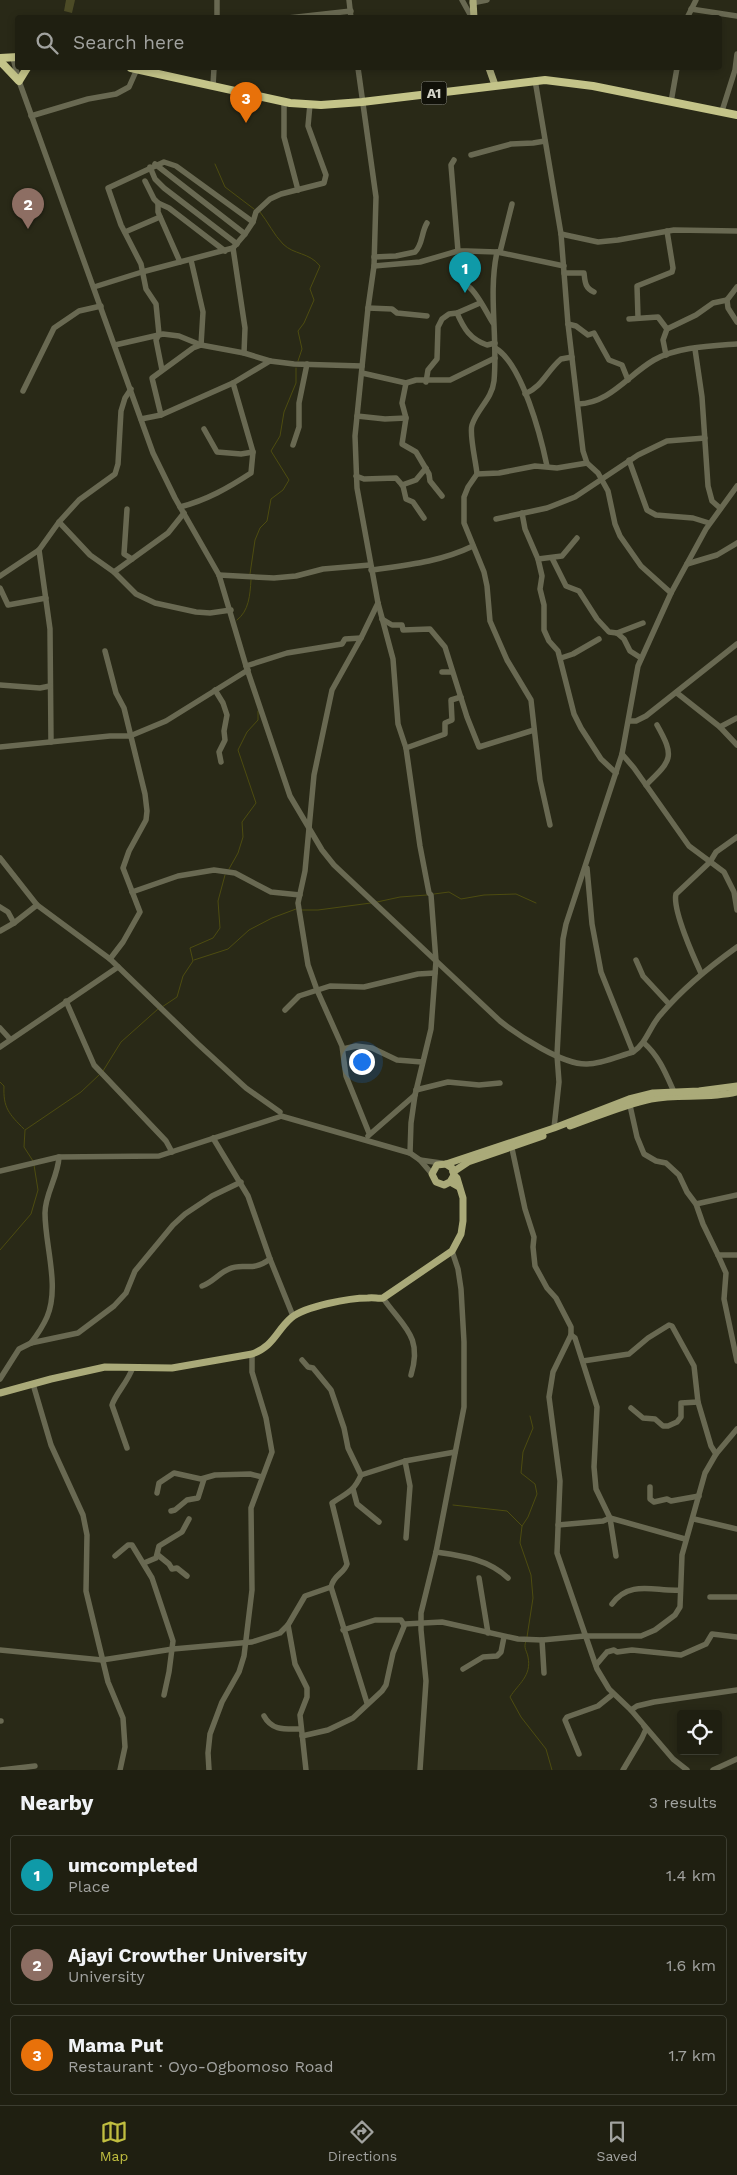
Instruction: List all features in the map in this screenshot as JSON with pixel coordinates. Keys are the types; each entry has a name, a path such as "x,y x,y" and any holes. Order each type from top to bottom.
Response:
{"highway":[{"path":"0,60 15,58"},
{"path":"0,60 18,78 25,70"},
{"name":"A1","path":"143,70 284,102 310,104 362,102 535,80 577,84 722,111 736,116"}],"main road":[{"path":"473,1 473,15"},
{"path":"490,70 495,85"},
{"path":"511,1145 434,1167 432,1174 434,1180 438,1184 444,1185 450,1182 453,1173 468,1162 652,1093 737,1086"},
{"path":"540,1135 554,1128 630,1102 702,1097 737,1092"},
{"path":"0,1393 105,1366 172,1368 252,1354 273,1340 293,1316 337,1302 370,1297 383,1298 452,1251 461,1234 464,1201 457,1178 443,1163"},
{"path":"450,1182 459,1187"}],"street":[{"path":"217,0 217,15"},
{"path":"335,15 351,14 349,0"},
{"path":"462,0 471,15"},
{"path":"473,1 487,0"},
{"path":"688,15 696,0"},
{"path":"691,9 737,16"},
{"path":"722,111 735,70 737,54"},
{"path":"17,70 31,116 153,454 180,507 220,575 247,668 288,791 309,828 334,865 436,962 513,1031 531,1043 557,1055 586,1064 633,1052 644,1043 656,1019 669,1004 701,973 737,948"},
{"path":"18,78 20,70"},
{"path":"31,116 88,99 116,94 129,87 133,70"},
{"path":"213,86 214,70"},
{"path":"358,70 376,197 374,266 355,436 356,476 370,568 393,659 398,724 406,748 416,826 430,894 436,962 431,1029 415,1093 410,1153"},
{"path":"671,102 677,70"},
{"path":"535,80 561,234 568,324 583,451 587,463 602,478 610,496 614,524 620,536 641,566 671,593"},
{"path":"284,102 282,129 298,190"},
{"path":"94,287 142,272 225,251 235,246 245,234 258,211 281,194 324,183 327,178 308,126 310,104"},
{"path":"471,155 510,144 533,144 545,141"},
{"path":"454,160 451,165 458,251"},
{"path":"162,370 156,340 159,334 156,304 146,289 142,264 121,225 108,188 164,162 176,166 253,222"},
{"path":"152,166 245,234"},
{"path":"152,166 155,179 164,188 235,246 245,328 244,353"},
{"path":"145,181 158,203 169,208 225,251"},
{"path":"158,203 157,208 160,217 180,262"},
{"path":"512,204 499,252 493,323 495,358 492,390 485,404 474,418 471,430 477,474 468,487 463,502 464,523 479,556 487,586 490,621 507,660 531,700 540,780 550,825"},
{"path":"125,232 160,217"},
{"path":"374,257 396,256 416,252 421,244 422,232 427,223"},
{"path":"561,234 598,242 667,231 737,231"},
{"path":"638,317 637,286 672,272 667,231"},
{"path":"374,266 420,262 458,251 499,252 564,266"},
{"path":"191,260 203,312 201,345"},
{"path":"564,273 584,273 585,284 589,290 594,292"},
{"path":"469,287 476,293 493,323"},
{"path":"666,355 663,340 667,329 696,315 713,304 727,300 737,287"},
{"path":"727,300 728,308 737,322"},
{"path":"426,382 428,370 437,360 439,324 446,316 480,303"},
{"path":"23,391 54,328 74,314 100,306"},
{"path":"368,308 392,309 397,313 427,316"},
{"path":"456,313 468,334 488,345 495,346 514,369 542,439 547,466"},
{"path":"628,319 659,317 667,329"},
{"path":"568,324 576,326 588,335 594,333 609,360 622,366 628,380"},
{"path":"115,345 159,334 179,336 201,345 244,353 270,361 362,366"},
{"path":"578,404 587,404 601,400 653,361 666,355 737,344"},
{"path":"161,415 151,379 193,348 201,345"},
{"path":"695,349 702,397 708,486 712,501 720,508"},
{"path":"525,394 540,386 543,378 561,359 572,357"},
{"path":"362,373 406,383 416,380 426,382 450,380 495,358"},
{"path":"141,419 161,415 232,383 270,361"},
{"path":"293,445 299,427 301,364"},
{"path":"180,507 216,496 222,489 251,473 252,452 232,383"},
{"path":"406,383 402,403 406,418 401,440 402,444 414,450 426,468 430,481 442,496"},
{"path":"0,576 39,550 59,522 79,500 114,474 118,464 121,411 130,389"},
{"path":"357,416 379,419 406,418"},
{"path":"204,429 217,452 241,454 252,452"},
{"path":"496,519 547,508 575,497 629,460 667,441 705,438"},
{"path":"629,460 647,510 656,515 693,518 709,523"},
{"path":"477,474 499,473 535,466 557,468 587,463"},
{"path":"402,485 416,480 426,468"},
{"path":"356,476 364,479 396,478 402,485 406,499 412,502 424,518"},
{"path":"554,1128 560,1082 557,1055 563,939 568,915 622,754 629,721 631,698 641,658 671,593 709,523 737,486"},
{"path":"127,509 124,554 132,559"},
{"path":"522,513 524,530 538,559 542,576 540,589 544,605 544,630 561,658 572,707 581,728 601,759 616,773"},
{"path":"114,572 168,533 184,514"},
{"path":"59,522 90,555 114,572 136,594 155,602 203,613 231,610"},
{"path":"538,559 566,554 571,543 578,538"},
{"path":"687,564 717,555 737,543"},
{"path":"220,575 274,578 296,576 322,569 370,568 434,561 453,556 473,546"},
{"path":"39,550 50,629 51,742"},
{"path":"552,558 566,586 579,592 609,632 617,633 643,623"},
{"path":"0,588 8,605 46,598"},
{"path":"369,1133 346,1076 343,1049 308,965 298,903 309,828 314,775 332,690 362,638 378,603"},
{"path":"382,619 392,625 402,624 403,630 430,629 445,647 479,747 534,730"},
{"path":"617,633 624,639 630,651 641,658"},
{"path":"0,747 110,736 130,736 166,721 247,668 287,653 342,644 345,639 362,638"},
{"path":"561,658 573,654 598,638"},
{"path":"629,721 640,720 677,693 737,644"},
{"path":"105,652 116,693 124,708 145,794 147,811 146,820 129,851 123,868 140,907 139,916 110,959"},
{"path":"442,672 452,672"},
{"path":"0,685 40,688 50,686"},
{"path":"215,690 228,716 224,731 225,740 219,752 221,762"},
{"path":"677,693 720,727 737,746"},
{"path":"406,748 446,734 445,722 452,720 450,700 461,697"},
{"path":"720,727 737,718"},
{"path":"646,785 664,767 669,755 667,742 657,726"},
{"path":"622,754 689,846 727,876 734,892 737,910"},
{"path":"701,973 689,946 674,899 679,890 710,862 716,852 737,837"},
{"path":"0,858 37,905 110,959 165,1014 246,1088 279,1114 410,1153 420,1160 432,1174"},
{"path":"586,865 592,924 601,972 633,1052"},
{"path":"132,892 178,876 214,870 235,873 271,892 300,895"},
{"path":"0,931 14,923 37,905"},
{"path":"0,907 8,912 14,923"},
{"path":"636,960 643,976 669,1004"},
{"path":"0,1047 118,967"},
{"path":"285,1010 299,996 333,985 348,987 373,986 418,974 435,973"},
{"path":"66,1001 94,1065 166,1141 172,1152"},
{"path":"0,1028 10,1039"},
{"path":"644,1043 652,1050 662,1064 674,1092"},
{"path":"343,1049 356,1046 372,1048 397,1060 422,1062"},
{"path":"366,1140 369,1133 415,1093 448,1082 475,1084 500,1082"},
{"path":"630,1102 637,1138 644,1154 656,1161 666,1163 679,1175 687,1192 696,1204 703,1224 726,1273 724,1299 737,1361"},
{"path":"0,1171 59,1157 145,1157 172,1152 279,1114"},
{"path":"213,1138 248,1196 270,1259 293,1316"},
{"path":"511,1145 525,1208 534,1237 533,1247 536,1266 547,1288 559,1302 570,1324 571,1335 553,1372 549,1397 560,1480 557,1553 596,1665 613,1694 644,1724 673,1759 687,1770"},
{"path":"31,1344 49,1312 52,1271 45,1214 57,1174 59,1157"},
{"path":"420,1160 443,1163"},
{"path":"0,1379 19,1349 31,1344 78,1333 90,1326 123,1299 135,1271 185,1214 212,1196 241,1182"},
{"path":"696,1204 737,1195"},
{"path":"420,1770 426,1681 420,1623 436,1552 464,1406 465,1385 461,1289 458,1269 452,1251"},
{"path":"718,1255 737,1255"},
{"path":"202,1286 211,1283 231,1268 258,1267 270,1259"},
{"path":"383,1298 411,1334 415,1351 411,1375"},
{"path":"583,1361 628,1354 648,1338 669,1325 672,1326 694,1366 698,1402 710,1446 716,1454"},
{"path":"571,1335 576,1338 597,1412 594,1467 596,1489 610,1518 616,1556"},
{"path":"209,1770 210,1734 225,1695 240,1668 246,1642 252,1590 251,1508 272,1452 266,1418 253,1379 251,1367 252,1354"},
{"path":"302,1360 308,1367 313,1368 331,1390 344,1428 348,1448 361,1475"},
{"path":"126,1448 112,1406 126,1384 133,1367"},
{"path":"33,1384 51,1445 83,1515 87,1535 86,1591 108,1682 124,1718 125,1747 120,1770"},
{"path":"631,1408 643,1418 655,1419 663,1426 668,1426 679,1420 682,1412 681,1402 698,1402"},
{"path":"404,1625 442,1622 488,1633 531,1640 585,1636 641,1636 648,1634 678,1612 685,1539 694,1519 705,1473 716,1454 737,1429"},
{"path":"367,1703 331,1587 334,1578 344,1570 347,1564 332,1503 354,1489 361,1475 405,1461 456,1452"},
{"path":"405,1461 410,1486 406,1538"},
{"path":"157,1493 159,1483 171,1474 177,1473 204,1479 215,1475 250,1474 262,1477"},
{"path":"171,1511 176,1510 187,1500 198,1498 204,1479"},
{"path":"650,1487 650,1499 654,1502 699,1496"},
{"path":"354,1489 357,1504 379,1522"},
{"path":"558,1525 603,1521 610,1518 685,1539"},
{"path":"694,1519 704,1523 720,1524 737,1529"},
{"path":"144,1563 154,1559 158,1555 159,1546 182,1532 189,1520"},
{"path":"115,1556 130,1544 144,1563 156,1589 162,1612 171,1634 173,1649 164,1695"},
{"path":"436,1552 473,1558 493,1565 508,1578"},
{"path":"158,1555 172,1569 177,1568 187,1576"},
{"path":"479,1578 488,1633"},
{"path":"0,1650 102,1660 173,1649 246,1642 280,1633 288,1625 305,1596 331,1587"},
{"path":"612,1604 624,1592 635,1588 648,1587 669,1591 680,1590"},
{"path":"710,1597 737,1597"},
{"path":"343,1630 375,1620 401,1620 404,1625"},
{"path":"288,1625 295,1664 307,1688 307,1697 300,1715 306,1770"},
{"path":"302,1736 328,1730 353,1718 367,1703 378,1695 386,1684 393,1654 404,1625"},
{"path":"596,1665 606,1652 614,1650 617,1652 638,1650 682,1655 706,1644 712,1634 737,1637"},
{"path":"463,1669 483,1656 497,1656 501,1652 504,1636"},
{"path":"542,1640 544,1673"},
{"path":"630,1710 637,1706 654,1702 737,1690"},
{"path":"579,1754 565,1720 567,1717 598,1706 613,1694"},
{"path":"264,1716 276,1728 301,1729"},
{"path":"623,1770 642,1738 646,1729 644,1724"},
{"path":"713,1770 737,1758"},
{"path":"1,1770 35,1766"}],"shaded area":[{"path":"66,0 75,0 72,13 64,11"}],"waterway":[{"path":"215,164 225,187 254,209"},
{"path":"260,212 287,248 311,258 320,266 310,289 314,300 304,323 298,331 302,349 298,361"},
{"path":"250,574 255,540 260,528 267,521 271,499 283,490 289,480 271,451 280,436 284,412 296,383 296,368"},
{"path":"237,620 246,607 251,580"},
{"path":"229,869 238,853 243,837 242,822 256,803 238,750 247,732 258,720 258,711"},
{"path":"162,1007 177,997 183,976 193,961 190,948 213,938 220,928 218,901 225,875"},
{"path":"434,894 449,892 461,899 484,895 516,894 536,903"},
{"path":"377,902 400,897 427,895"},
{"path":"300,910 318,910 371,903"},
{"path":"194,960 228,949 249,930 272,918 296,909"},
{"path":"103,1071 121,1042 158,1009"},
{"path":"33,1161 24,1147 25,1130 81,1092 99,1075"},
{"path":"0,1082 4,1086 8,1110 24,1129"},
{"path":"0,1250 31,1214 38,1190 34,1165"},
{"path":"527,1637 533,1598 531,1575 520,1543 522,1526 528,1517 537,1494 535,1484 521,1473 523,1452 533,1428 530,1416"},
{"path":"453,1505 507,1511 522,1526"},
{"path":"526,1641 528,1669 524,1679 510,1697 521,1717 546,1749 552,1770"}],"place":[{"name":"Mama Put","path":"246,123"},
{"name":"Ajayi Crowther University","path":"28,229"},
{"name":"umcompleted","path":"465,293"}]}
